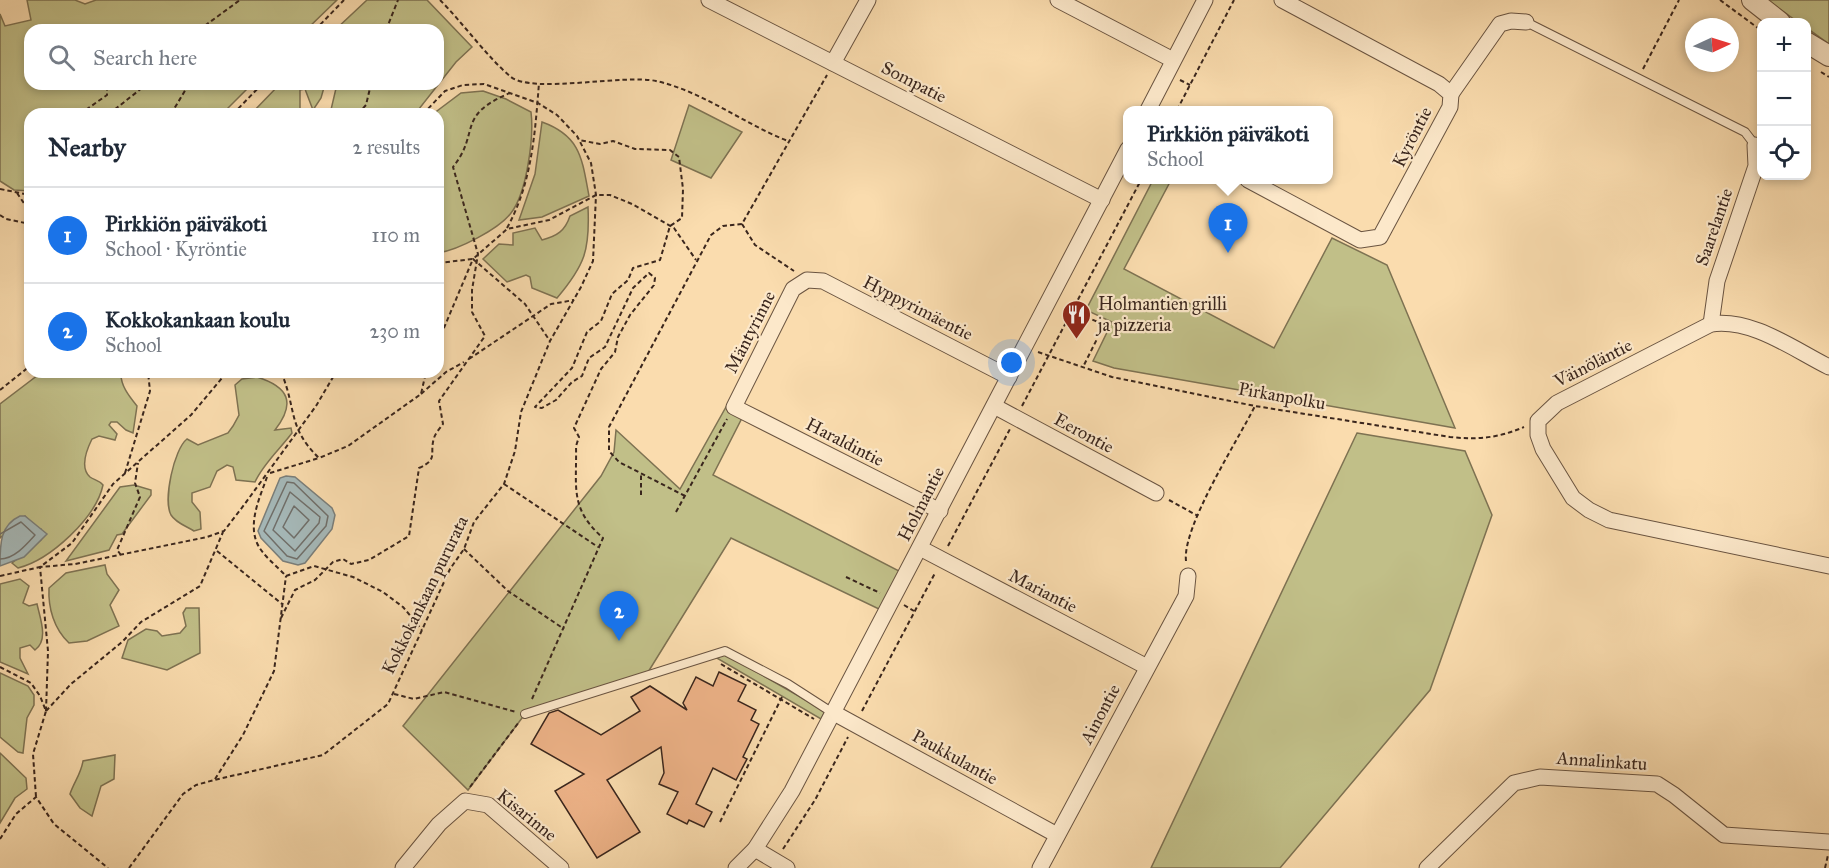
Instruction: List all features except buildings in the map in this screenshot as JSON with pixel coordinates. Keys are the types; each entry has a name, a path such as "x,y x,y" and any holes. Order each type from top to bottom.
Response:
{"street":[{"name":"Sompatie","path":"709,0 1102,200"},
{"path":"833,63 868,0"},
{"path":"1058,0 1173,60"},
{"path":"1150,106 1205,0"},
{"name":"Kyröntie","path":"1255,184 1360,240 1380,237 1450,107 1451,94 1439,84 1282,0"},
{"path":"1752,0 1775,18"},
{"path":"1451,94 1500,24 1510,21 1526,22"},
{"path":"1811,45 1829,56"},
{"name":"Saarelantie","path":"1711,324 1717,281 1756,166 1755,144"},
{"name":"Holmantie","path":"735,868 754,849 792,791 831,720 1123,159"},
{"name":"Hyppyrimäentie","path":"807,280 823,281 1009,377"},
{"name":"Mäntyrinne","path":"734,407 794,289 807,280"},
{"name":"Väinöläntie","path":"1538,421 1557,403 1711,324 1726,321 1756,330 1829,367"},
{"name":"Eerontie","path":"994,406 1156,493"},
{"name":"Haraldintie","path":"734,407 939,511"},
{"path":"1538,421 1538,435 1543,449 1573,498 1589,510 1609,520 1829,566"},
{"name":"Mariantie","path":"920,548 1148,667"},
{"name":"Ainontie","path":"1040,868 1186,596 1188,576"},
{"name":"Paukkulantie","path":"831,720 855,724 1057,836"},
{"name":"Annalinkatu","path":"1427,868 1514,783 1540,777 1657,784 1724,836 1829,842"},
{"path":"403,868 439,824 465,801"},
{"name":"Kisarinne","path":"465,801 488,805 561,868"},
{"path":"754,849 781,865"}],"lane":[{"path":"1526,22 1745,132 1755,144"},
{"path":"525,714 725,651 788,684 831,720"}],"path":[{"path":"207,24 240,0"},
{"path":"321,24 344,0"},
{"path":"388,24 398,0"},
{"path":"440,0 513,78 539,83 655,81 683,89 758,129 789,142"},
{"path":"1180,106 1234,0"},
{"path":"1639,78 1679,0"},
{"path":"1720,0 1757,28"},
{"path":"742,224 833,63"},
{"path":"444,328 473,259 507,229 519,207 537,127 539,83"},
{"name":"Kokkokankaan pururata","path":"129,868 183,794 196,785 322,755 388,704 450,569 464,549 474,522 504,484 516,451 521,412 550,341 593,261 596,195 591,163 579,140 557,115 538,103 484,84 463,85 445,91 429,108"},
{"path":"89,108 107,95 107,90"},
{"path":"116,108 139,90"},
{"path":"175,108 185,90"},
{"path":"239,108 256,90"},
{"path":"363,108 370,90"},
{"path":"281,618 295,590 315,580 333,562 343,559 351,564 369,560 409,536 418,468 428,464 433,455 434,438 443,424 439,401 485,336 472,312 478,254 453,167 461,157 467,131 479,110 490,101 510,93"},
{"path":"465,801 468,790 525,714 564,629 597,547 603,538 590,526 577,505 576,446 579,437 574,428 601,369 615,352 618,337 626,322 654,285 655,278 649,273 633,288 605,347 589,358 582,376 556,400 542,408 535,407 572,368 587,332 601,321 612,294 628,280 633,268 660,260 670,226 682,218 683,189 679,157 670,150 635,149 613,141 600,144 579,140"},
{"path":"781,865 1139,184"},
{"path":"0,189 24,194"},
{"path":"17,193 24,203"},
{"path":"507,229 549,220 596,195 610,195 632,204 670,226 696,260"},
{"path":"0,215 6,219 24,223"},
{"path":"685,496 619,462 609,451 609,427 711,235 723,225 742,224"},
{"path":"742,224 755,245 807,280"},
{"path":"444,262 473,259 525,304 550,341"},
{"path":"444,374 551,304 574,300"},
{"path":"1072,310 1104,325 1083,368"},
{"name":"Pirkanpolku","path":"1025,348 1112,377 1255,406 1478,440 1500,437 1538,421"},
{"path":"0,390 24,371"},
{"path":"125,474 150,391 149,378"},
{"path":"40,567 72,543 113,484 191,415 222,378"},
{"path":"283,378 288,389 294,425 319,458"},
{"path":"46,711 71,684 122,642 141,622 200,586 224,531 269,474 332,378"},
{"path":"421,394 425,378"},
{"path":"269,474 348,446 421,394 439,378"},
{"path":"1188,576 1186,554 1197,516 1255,406"},
{"path":"676,512 734,407"},
{"path":"121,555 117,550 140,497 135,483 138,462"},
{"path":"640,495 641,473"},
{"path":"269,474 256,509 257,544 286,576"},
{"path":"504,484 597,547"},
{"path":"1156,493 1197,516"},
{"path":"0,576 40,567 75,564 121,555 207,537 224,531"},
{"path":"464,549 508,591 564,629"},
{"path":"216,550 282,604"},
{"path":"286,576 305,567 314,566 352,577 383,592 403,608 423,631"},
{"path":"40,567 48,651 46,711 33,754 36,797 54,824 108,868"},
{"path":"214,780 243,735 274,671 286,576"},
{"path":"846,576 894,600"},
{"path":"708,657 781,700 831,720"},
{"path":"0,667 31,683 46,711"},
{"path":"720,822 788,684"},
{"path":"393,693 414,699 444,692 525,714"},
{"path":"0,840 16,814 36,797"},
{"path":"1825,868 1829,849"}],"shaded area":[{"path":"27,0 75,0 85,4 96,0 337,0 312,24 24,24 24,90 246,90 228,108 24,108 24,191 14,190 0,181 0,14 5,26 31,20"},
{"path":"367,0 427,0 472,47 444,77 444,24 341,24"},
{"path":"1767,0 1829,0 1829,44 1811,31 1811,18 1792,18"},
{"path":"274,90 300,90 300,108 257,108"},
{"path":"305,90 323,90 321,98 312,108"},
{"path":"336,90 434,90 420,108 331,108"},
{"path":"483,91 506,99 531,112 530,149 525,179 517,204 511,213 497,226 478,238 444,252 444,108 441,108 461,93"},
{"path":"689,105 742,132 711,178 671,160"},
{"path":"542,122 565,134 572,142 581,160 589,196 542,217 519,220 535,174"},
{"path":"1151,184 1169,184 1124,269 1274,348 1332,238 1387,265 1455,428 1114,368 1093,361 1112,322 1086,310"},
{"path":"588,207 588,235 584,256 574,276 557,298 532,288 530,277 526,275 507,282 483,259 499,244 513,245 513,233 535,228 542,240 552,237 563,229 570,216"},
{"path":"34,378 121,378 128,394 137,406 133,433 117,422 111,422 109,425 117,434 115,440 99,436 92,439 90,443 84,463 85,468 90,477 103,485 99,498 91,511 70,536 57,547 18,568 12,563 41,540 41,529 36,528 25,516 0,538 0,404"},
{"path":"260,378 282,391 286,397 286,412 275,430 291,428 292,433 267,463 255,482 236,480 233,467 227,465 217,471 210,487 192,493 192,502 200,512 201,529 194,531 171,515 168,498 174,463 187,439 198,445 228,433 239,415 235,385 242,379"},
{"path":"726,407 743,416 713,475 901,572 881,610 731,538 645,677 525,714 468,790 403,726 601,476 614,452 616,430 680,489"},
{"path":"1357,433 1465,451 1492,515 1430,690 1280,868 1151,868"},
{"path":"134,485 151,490 151,495 122,534 117,535 109,550 66,561 120,487"},
{"path":"105,565 107,574 119,590 110,605 119,626 87,641 69,643 59,631 53,618 49,588 66,573"},
{"path":"20,579 29,586 23,603 29,606 37,604 43,635 42,641 35,650 30,645 20,648 20,658 28,674 0,662 0,584"},
{"path":"186,608 199,608 200,653 167,670 122,658 128,640 146,629 157,631 162,636 180,633 186,626 183,613"},
{"path":"725,654 825,711 821,719 715,657"},
{"path":"0,673 28,686 34,695 34,705 27,718 23,753 18,752 0,737"},
{"path":"0,753 26,778 27,789 15,798 0,823"},
{"path":"115,755 114,779 101,786 92,816 80,808 70,794 83,761"}],"water":[{"path":"295,477 332,508 335,515 332,529 305,563 298,565 283,561 261,538 258,531 280,478"},
{"path":"20,516 25,516 47,534 24,557 0,566 2,536 8,525"}],"place":[{"name":"Pirkkiön päiväkoti","path":"1228,253"},
{"name":"Holmantien grilli ja pizzeria","path":"1077,340"},
{"name":"Kokkokankaan koulu","path":"619,641"}]}
